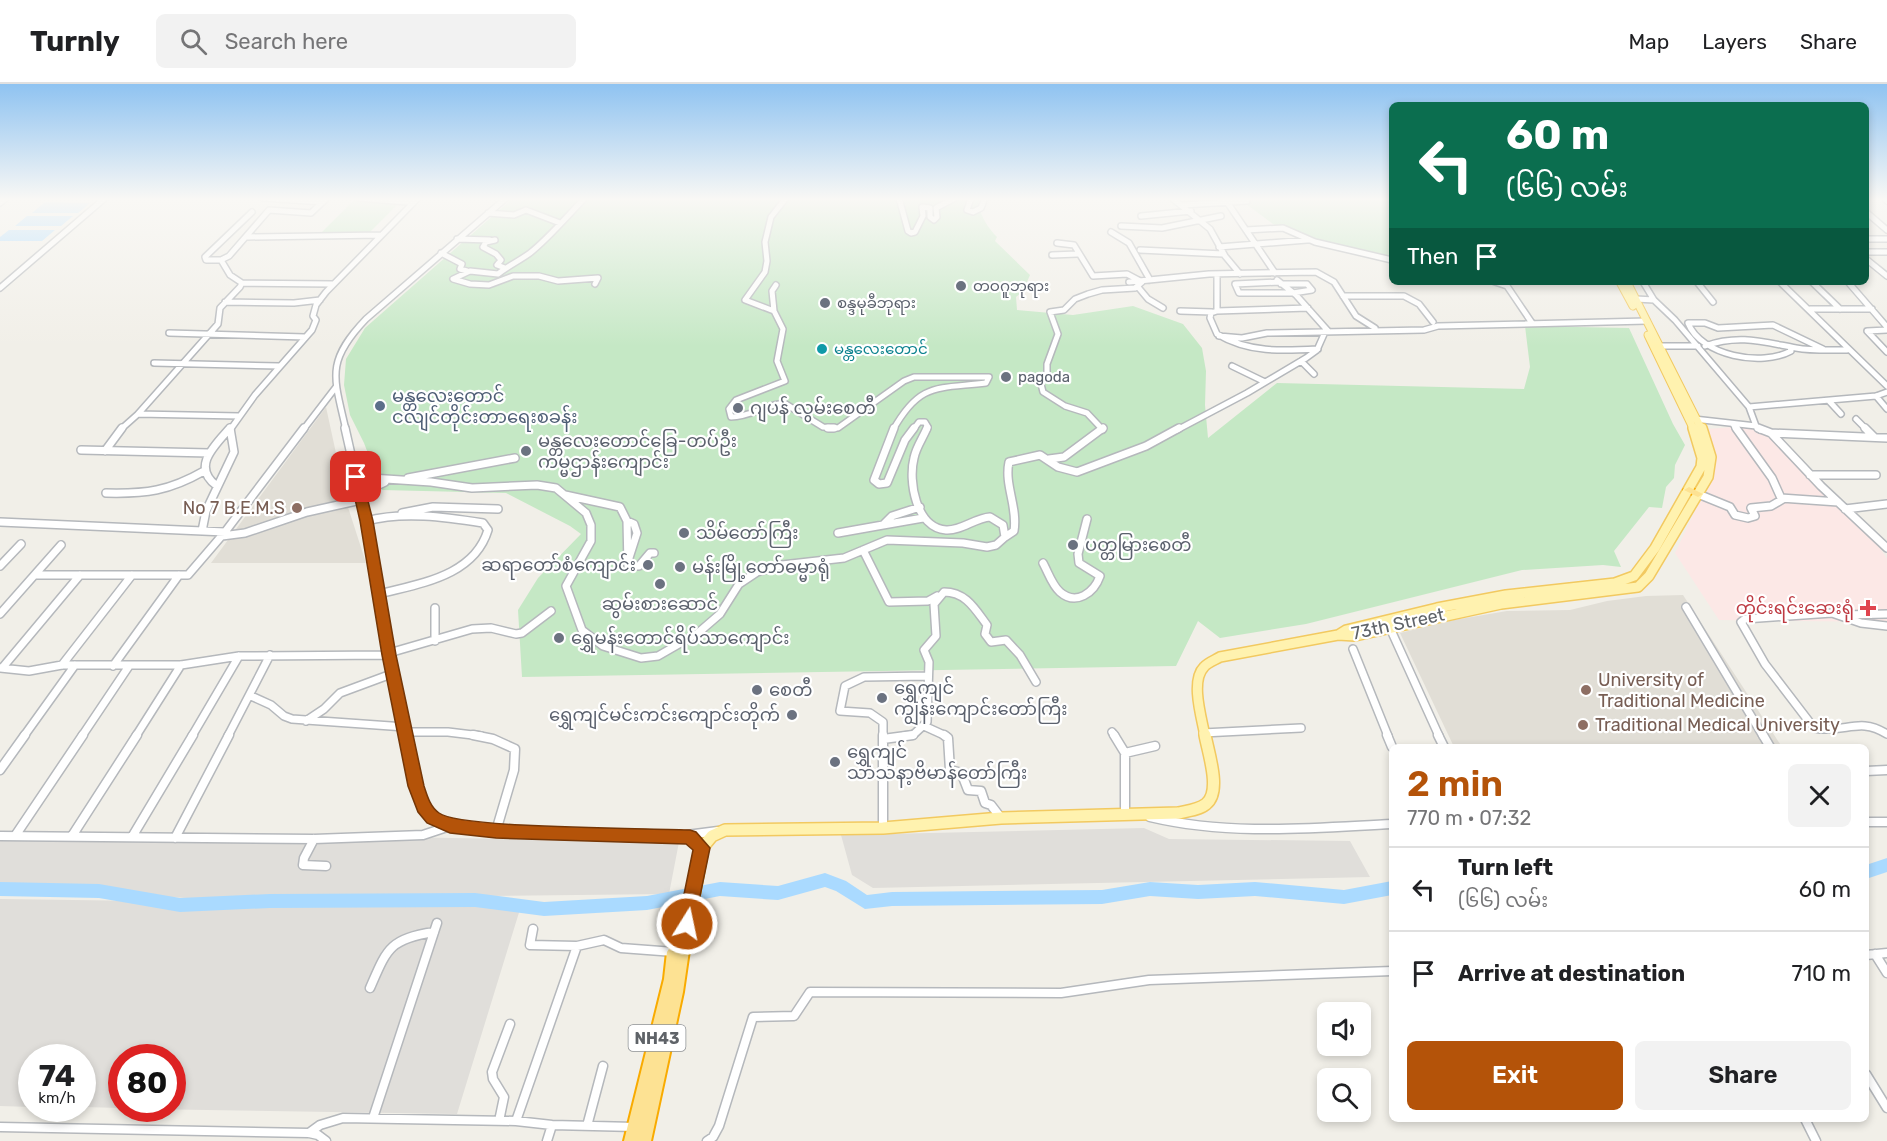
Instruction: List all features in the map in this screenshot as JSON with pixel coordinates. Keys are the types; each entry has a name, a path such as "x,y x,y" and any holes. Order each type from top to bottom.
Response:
{"highway":[{"name":"NH43","path":"639,1134 676,992 684,937 702,848"},
{"name":"NH43","path":"639,1134 671,979 674,952 684,937"}],"main road":[{"name":"73th Street","path":"1338,635 1346,630 1437,608 1506,595 1606,584 1630,579 1655,548 1710,467 1710,448 1699,420 1660,346 1622,285"},
{"name":"73th Street","path":"1338,635 1355,636 1501,604 1638,587 1649,576 1693,492 1702,458 1701,447 1629,285"},
{"path":"702,848 711,836 725,830 883,828 1001,818 1178,813 1201,807 1208,803 1214,778 1197,698 1198,679 1203,667 1220,657 1338,635"}],"street":[{"path":"0,288 47,247"},
{"path":"216,247 205,257 206,260 221,260 237,247"},
{"path":"216,486 209,482 204,471 209,453 279,366 315,326 316,320 313,316 320,300 369,247"},
{"path":"447,247 366,319 348,338 335,366 336,387 366,521 389,654 416,786 424,807 433,818 450,826 496,831 685,835 725,830"},
{"path":"484,247 496,254 501,260 497,265 505,268"},
{"path":"441,253 462,264 462,271 498,274 536,247"},
{"path":"766,247 765,272 746,300 751,304 774,311"},
{"path":"1075,247 1093,276 1127,274 1142,280"},
{"path":"1131,247 1150,280"},
{"path":"1219,247 1239,274"},
{"path":"1257,247 1275,273"},
{"path":"1339,247 1389,259"},
{"path":"1140,250 1223,254"},
{"path":"201,252 208,255"},
{"path":"1869,252 1887,252"},
{"path":"1052,255 1077,254"},
{"path":"221,260 230,275 242,283 333,285"},
{"path":"1869,261 1887,276"},
{"path":"470,271 453,279 470,284 489,285 513,276 539,276 558,281 598,278 595,284"},
{"path":"1268,273 1293,293 1327,332"},
{"path":"1129,282 1217,274 1324,273 1329,276 1361,323 1383,330"},
{"path":"1217,274 1214,311 1210,318 1219,336 1255,350 1318,349"},
{"path":"1138,287 1142,280"},
{"path":"105,451 115,436 184,364 218,324 221,317 218,312 242,283"},
{"path":"1280,283 1305,283 1312,290 1293,293 1239,293 1235,284 1280,283"},
{"path":"776,285 772,291 774,311 783,329 777,361 785,381 736,400 729,409 730,417 741,417 769,405 784,403 823,428 832,430 904,381 914,377 989,377 990,382 925,392 915,399 896,426 874,480 879,484 887,483 905,440 919,422 928,423 913,461 914,485 923,518 930,526 945,530 990,517 1003,525 1005,537"},
{"path":"1504,285 1532,322"},
{"path":"1645,285 1654,300 1699,347 1749,407 1756,426 1760,430 1771,433 1887,438"},
{"path":"1699,285 1713,302"},
{"path":"1783,285 1810,309 1847,350 1887,386"},
{"path":"1815,285 1840,309"},
{"path":"1851,285 1887,329"},
{"path":"1138,287 1145,297 1163,308"},
{"path":"1049,459 1064,457 1070,449 1092,440 1104,429 1088,413 1065,406 1043,392 1041,376 1047,373 1047,364 1058,334 1050,312 1064,310 1075,299 1094,292 1138,287"},
{"path":"1343,296 1404,296 1419,304 1433,322"},
{"path":"1636,299 1654,300"},
{"path":"225,302 294,303 320,300"},
{"path":"1180,311 1308,308"},
{"path":"1810,309 1872,309"},
{"path":"1219,336 1242,338 1267,333 1424,330 1438,326 1532,322 1644,321"},
{"path":"1790,347 1791,351 1779,357 1744,356 1707,346 1690,331 1688,323 1698,322 1718,328 1773,325 1823,349"},
{"path":"1718,328 1728,340"},
{"path":"1887,329 1867,331 1887,352"},
{"path":"356,477 431,482 472,488 549,486 565,495 589,518 592,533 588,548 566,586 574,614 582,630 596,642 615,651 641,658 658,656 698,633 720,614 739,584 749,576 782,566 844,558 895,539 963,543 987,547 996,544 1014,531 1016,518 1007,470 1009,462 1038,454 1066,471 1084,470 1155,442 1301,361 1318,349 1327,332"},
{"path":"169,333 305,337"},
{"path":"1660,346 1699,347 1728,340 1768,340 1790,347 1847,350"},
{"path":"1301,361 1314,374"},
{"path":"154,363 279,366"},
{"path":"1232,366 1265,382"},
{"path":"35,575 188,575 223,534 336,387"},
{"path":"1749,407 1876,396 1887,392"},
{"path":"1876,396 1887,409"},
{"path":"1829,401 1841,414"},
{"path":"138,414 239,416"},
{"path":"1689,419 1756,426"},
{"path":"1856,419 1874,437"},
{"path":"1733,424 1772,478 1779,497 1783,499"},
{"path":"202,531 206,511 216,486 234,452 230,428"},
{"path":"1771,433 1810,475 1887,548"},
{"path":"81,450 209,453"},
{"path":"403,480 418,475 515,458"},
{"path":"106,493 157,493 168,490 204,471"},
{"path":"1810,475 1876,475"},
{"path":"0,522 202,531 223,534 245,533 360,497 374,486 393,480"},
{"path":"1693,492 1727,506 1735,515 1748,518 1755,518 1751,508 1771,506 1783,499 1838,502"},
{"path":"565,495 620,507 627,521 634,524 637,533 633,553 626,562 630,567 639,566 650,553 654,553"},
{"path":"1845,509 1887,504"},
{"path":"366,521 433,507 498,509"},
{"path":"883,525 892,516 920,507"},
{"path":"380,594 464,568 485,542 488,534 487,526 470,520 385,516"},
{"path":"838,533 923,518"},
{"path":"1043,563 1058,590 1067,597 1077,597 1092,592 1100,576 1079,563 1078,554 1087,519"},
{"path":"0,566 21,544"},
{"path":"0,614 4,604 35,575 61,545"},
{"path":"863,550 889,602 928,601 942,593 953,591 965,598 987,625 985,634 990,642 1006,640 1009,647 1017,651 1026,664 1029,675 1036,682"},
{"path":"62,665 132,574"},
{"path":"1,668 80,575"},
{"path":"113,666 179,575"},
{"path":"883,739 906,737 917,733 927,722 929,662 924,650 936,636 934,604 942,593"},
{"path":"1686,607 1768,744"},
{"path":"435,608 435,640"},
{"path":"1,668 29,671 62,665 181,665 239,656 389,654 480,628 519,634 525,632 550,610"},
{"path":"1887,614 1818,613 1744,619 1741,622 1756,651 1776,681 1814,729 1834,731 1857,724 1872,724 1887,734"},
{"path":"1842,615 1861,623 1887,626"},
{"path":"1390,628 1443,744"},
{"path":"1353,649 1391,744"},
{"path":"175,838 251,696 270,655"},
{"path":"132,837 239,656"},
{"path":"0,770 75,665"},
{"path":"72,836 181,665"},
{"path":"15,836 129,666"},
{"path":"306,721 327,707 340,693 394,673"},
{"path":"883,828 883,722 877,715 840,711 845,686 864,677 928,676"},
{"path":"251,696 271,705 288,718 482,736 500,740 515,749 514,770 496,831"},
{"path":"924,726 948,738 950,770 970,775 963,777 968,790 981,791 986,803 991,805 1001,818"},
{"path":"1203,733 1301,728"},
{"path":"1112,732 1125,753 1125,815"},
{"path":"1125,753 1155,746"},
{"path":"1869,771 1887,770"},
{"path":"1143,815 1170,823 1211,828 1389,824"},
{"path":"1869,822 1887,822"},
{"path":"0,836 314,839 423,835 450,826"},
{"path":"685,835 694,839 702,848"},
{"path":"314,839 304,858 303,865 326,866"},
{"path":"370,988 387,950 394,942 436,928 373,1118"},
{"path":"533,929 530,945 577,946 604,940 621,948 674,952"},
{"path":"516,1121 577,946"},
{"path":"1870,955 1887,953"},
{"path":"1870,955 1887,973"},
{"path":"707,1141 713,1137 719,1126 753,1017 794,1016 810,992 1061,993 1119,982 1389,971"},
{"path":"499,1121 504,1097 493,1079 492,1072 510,1024"},
{"path":"587,1126 603,1066"},
{"path":"1869,1079 1887,1108"},
{"path":"309,1133 331,1120 373,1118 516,1121 587,1126 639,1134"},
{"path":"1806,1122 1816,1141"},
{"path":"547,1141 552,1125"},
{"path":"0,1127 309,1133 318,1135 326,1141"}],"shaded area":[{"path":"326,407 347,504 366,563 211,563"},
{"path":"1733,427 1771,429 1875,540 1887,559 1887,622 1719,620 1675,553 1713,473 1708,429"},
{"name":"University of Traditional Medicine","path":"1683,595 1780,744 1453,744 1400,633 1454,620 1507,611 1570,610 1607,601 1646,596"},
{"path":"1144,828 1169,839 1350,841 1370,877 873,888 852,875 841,835"},
{"path":"338,836 679,842 669,894 204,899 0,887 0,838"},
{"path":"0,899 521,906 457,1114 186,1110 186,1044 108,1044 108,1108 96,1107 96,1044 18,1044 18,1107 0,1106"}],"green space":[{"path":"457,247 1002,247 1030,275 1023,291 1016,297 1017,310 1073,315 1133,306 1183,324 1202,348 1206,371 1205,405 1208,438 1277,383 1524,389 1530,367 1525,326 1629,328 1685,445 1675,465 1674,478 1666,487 1662,508 1649,507 1614,551 1621,567 1603,565 1522,570 1306,624 1220,638 1198,621 1176,666 522,677 518,610 538,578 581,534 506,493 382,490 364,443 350,415 344,385 346,359 365,328"},
{"path":"1338,247 1389,247 1389,259"}],"waterway":[{"path":"1869,871 1887,865"},
{"path":"0,889 99,891 180,905 270,901 475,900 544,909 647,903 720,889 778,893 825,880 841,886 865,902 892,899 1102,897 1150,889 1198,892 1255,889 1344,897 1389,889"}],"place":[{"name":"တဝဂူဘုရား","path":"961,286"},
{"name":"စန္ဒမုခီဘုရား","path":"825,303"},
{"name":"မန္တလေးတောင်","path":"822,349"},
{"name":"pagoda","path":"1006,377"},
{"name":"မန္တလေးတောင် ငလျင်တိုင်းတာရေးစခန်း","path":"380,406"},
{"name":"ဂျပန် လွမ်းစေတီ","path":"738,408"},
{"name":"မန္တလေးတောင်ခြေ-တပ်ဦး ကမ္မဌာန်းကျောင်း","path":"526,451"},
{"name":"No 7 B.E.M.S","path":"297,508"},
{"name":"သိမ်တော်ကြီး","path":"684,533"},
{"name":"ပတ္တမြားစေတီ","path":"1073,545"},
{"name":"ဆရာတော်စံကျောင်း","path":"648,565"},
{"name":"မန်းမြို့တော်ဓမ္မာရုံ","path":"680,567"},
{"name":"ဆွမ်းစားဆောင်","path":"660,584"},
{"name":"တိုင်းရင်းဆေးရုံ","path":"1868,608"},
{"name":"ရွှေမန်းတောင်ရိပ်သာကျောင်း","path":"559,638"},
{"name":"စေတီ","path":"757,690"},
{"name":"University of Traditional Medicine","path":"1586,690"},
{"name":"ရွှေကျင် ကျွန်းကျောင်းတော်ကြီး","path":"882,698"},
{"name":"ရွှေကျင်မင်းကင်းကျောင်းတိုက်","path":"792,715"},
{"name":"Traditional Medical University","path":"1583,725"},
{"name":"ရွှေကျင် သာသနာ့ဗိမာန်တော်ကြီး","path":"835,762"}],"route":[{"path":"356,477 380,594 389,655 416,786 424,807 433,818 450,826 496,831 685,835 690,837 702,848 687,924"}]}
